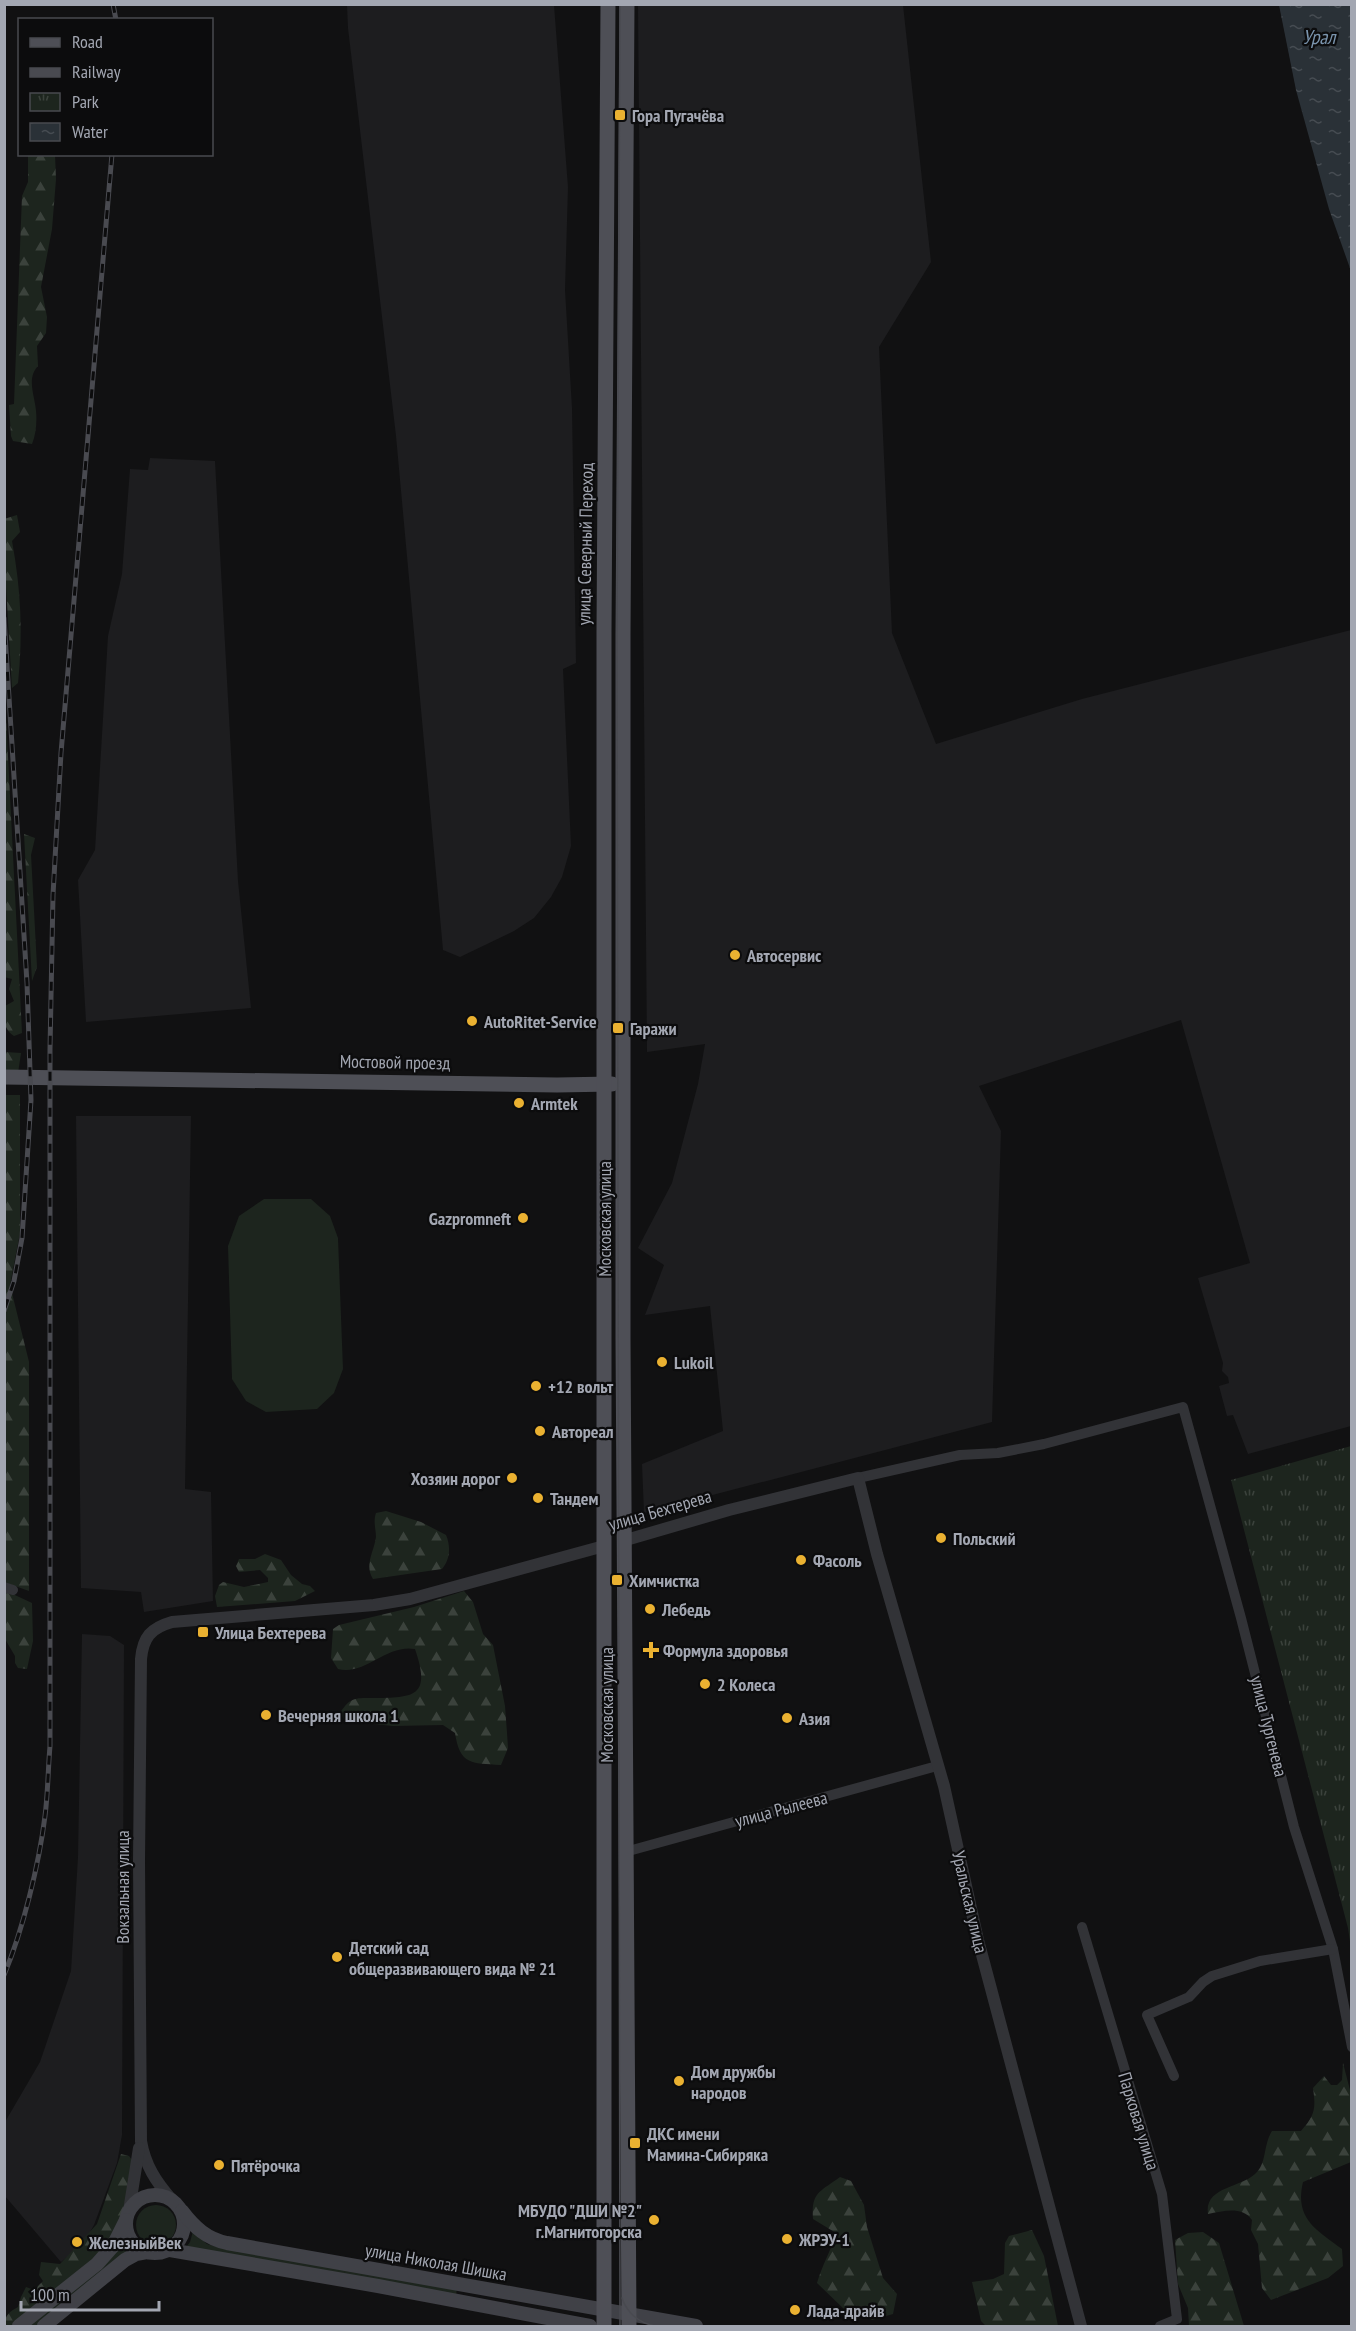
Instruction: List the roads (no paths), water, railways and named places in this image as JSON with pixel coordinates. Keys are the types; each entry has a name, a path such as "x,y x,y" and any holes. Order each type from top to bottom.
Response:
{"main road":[{"name":"улица Северный Переход","path":"604,1084 608,4"},
{"name":"улица Северный Переход","path":"624,1083 622,635 627,4"},
{"name":"Мостовой проезд","path":"4,1077 624,1083"},
{"name":"Московская улица","path":"624,1083 625,1852 629,2321"},
{"name":"Московская улица","path":"604,1084 604,2326"},
{"name":"улица Бехтерева","path":"604,1546 626,1540"},
{"path":"44,2326 125,2260 136,2254 160,2253 170,2250 181,2237 184,2228 177,2205 156,2194 140,2199 127,2216 129,2236 133,2243 147,2252"},
{"name":"улица Николая Шишка","path":"177,2205 202,2233 227,2244 604,2310 629,2321 696,2326"},
{"name":"Вокзальная улица","path":"19,2326 97,2264 113,2246 127,2216"},
{"name":"улица Николая Шишка","path":"170,2250 590,2326"}],"street":[{"name":"улица Бехтерева","path":"626,1540 729,1510 858,1478 960,1455 998,1453 1044,1444 1182,1407"},
{"name":"улица Тургенева","path":"1182,1407 1200,1464 1294,1827 1333,1948 1352,2047"},
{"name":"Уральская улица","path":"858,1478 877,1554 944,1786 964,1885 1081,2326"},
{"name":"улица Бехтерева","path":"148,1634 172,1622 374,1605 410,1599 604,1546"},
{"name":"Вокзальная улица","path":"148,1634 143,1644 141,1659 139,1861 141,2141 142,2152 150,2171 177,2205"},
{"name":"улица Рылеева","path":"625,1852 937,1766"},
{"name":"Парковая улица","path":"1082,1927 1162,2194 1177,2319 1160,2326"},
{"path":"1174,2076 1147,2015 1190,1997 1212,1976 1260,1961 1333,1948"},
{"name":"Вокзальная улица","path":"127,2216 141,2141"}],"water":[{"name":"Урал","path":"1279,5 1351,5 1351,271 1329,209 1296,90"}],"tram line":[{"path":"620,4 617,635 620,2326"},
{"path":"622,2298 634,2316 655,2326"}],"railway":[{"path":"113,4 116,18"},
{"path":"4,1975 24,1918 39,1855 46,1807 50,1746 50,1049 53,895 61,753 112,156"},
{"path":"4,618 27,983 31,1100 22,1238 14,1281 4,1311"}],"place":[{"name":"Гора Пугачёва","path":"620,115"},
{"name":"Автосервис","path":"735,955"},
{"name":"AutoRitet-Service","path":"472,1021"},
{"name":"Гаражи","path":"618,1028"},
{"name":"Armtek","path":"519,1103"},
{"name":"Gazpromneft","path":"523,1218"},
{"name":"Lukoil","path":"662,1362"},
{"name":"+12 вольт","path":"536,1386"},
{"name":"Автореал","path":"540,1431"},
{"name":"Хозяин дорог","path":"512,1478"},
{"name":"Тандем","path":"538,1498"},
{"name":"Польский","path":"941,1538"},
{"name":"Фасоль","path":"801,1560"},
{"name":"Химчистка","path":"617,1580"},
{"name":"Лебедь","path":"650,1609"},
{"name":"Улица Бехтерева","path":"203,1632"},
{"name":"Формула здоровья","path":"651,1650"},
{"name":"2 Колеса","path":"705,1684"},
{"name":"Вечерняя школа 1","path":"266,1715"},
{"name":"Азия","path":"787,1718"},
{"name":"Детский сад общеразвивающего вида № 21","path":"337,1957"},
{"name":"Дом дружбы народов","path":"679,2081"},
{"name":"ДКС имени Мамина-Сибиряка","path":"635,2143"},
{"name":"Пятёрочка","path":"219,2165"},
{"name":"МБУДО \"ДШИ №2\" г.Магнитогорска","path":"654,2220"},
{"name":"ЖРЭУ-1","path":"787,2239"},
{"name":"ЖелезныйВек","path":"77,2242"},
{"name":"Лада-драйв","path":"795,2310"}]}
